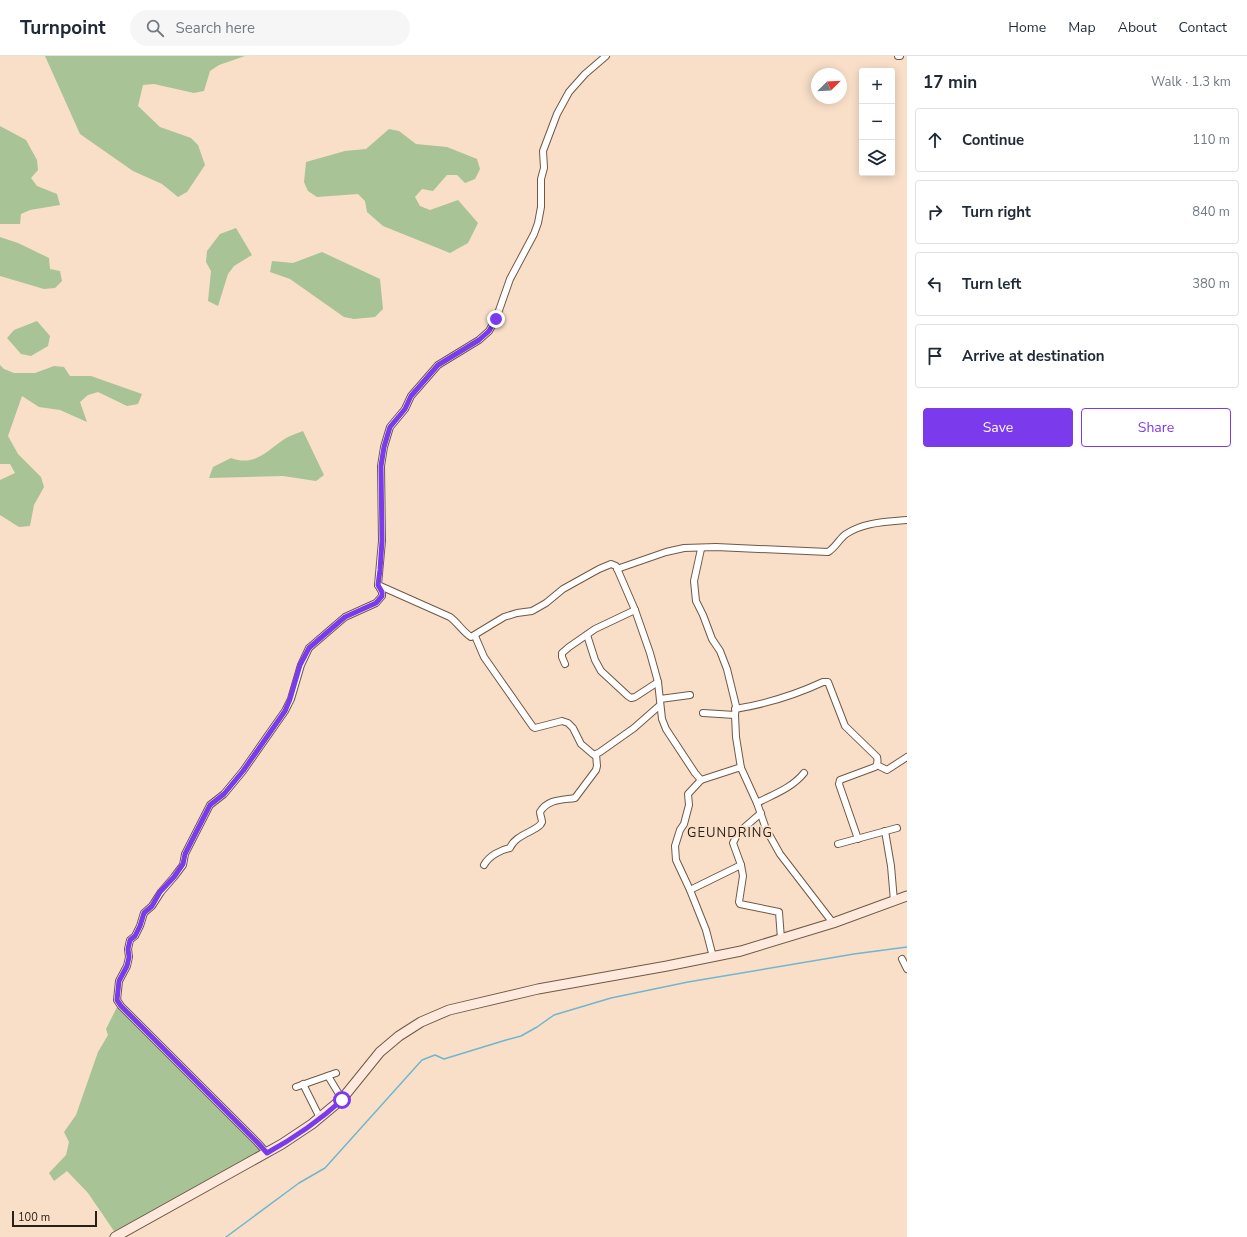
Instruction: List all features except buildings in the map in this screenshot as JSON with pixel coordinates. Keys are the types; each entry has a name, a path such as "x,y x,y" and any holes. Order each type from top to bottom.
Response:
{"street":[{"path":"267,1153 121,1006 117,1000 119,981 127,966 129,957 128,949 130,940 135,936 144,913 152,906 160,892 174,877 183,864 185,854 210,805 224,794 243,771 285,711 300,665 309,648 345,617 376,603 382,596 382,592 378,585 382,541 381,466 384,447 390,427 405,409 411,396 438,365 479,340 489,331 496,319 510,279 534,234 538,223 541,207 541,179 544,168 544,151 558,114 569,92 585,74 606,56"},
{"path":"617,569 684,548 701,549 716,547 828,552 840,539 859,528 872,524 907,520"},
{"path":"701,549 694,580 696,601 712,639 720,651 727,669 736,706 736,737 741,768 757,802 766,829 780,854 833,923"},
{"path":"378,585 450,617 456,621 471,637 475,636 504,617 532,611 546,603 563,590 599,569 614,564 635,610 650,653 658,682 662,719 666,729 701,780"},
{"path":"565,664 562,653 604,624 635,610"},
{"path":"587,635 595,660 601,671 631,698 658,682"},
{"path":"475,636 484,657 532,727 535,728 562,722 568,724 573,728 581,744 594,755 596,754"},
{"path":"703,713 735,712 787,697 826,681 829,684 845,726 877,757 877,765"},
{"path":"596,754 634,728 660,703 690,695"},
{"path":"484,865 498,853 510,848 516,839 540,824 542,822 540,812 548,804 554,800 575,798 596,770 596,754"},
{"path":"877,765 887,770 907,756"},
{"path":"858,838 839,784 840,780 877,765"},
{"path":"714,957 706,930 676,860 675,846 680,830 684,824 689,805 688,794 701,780 741,768"},
{"path":"757,802 792,784 804,773"},
{"path":"761,814 738,833 733,844 741,865 743,876 739,902 740,904 778,912 781,939"},
{"path":"838,844 897,828"},
{"path":"885,831 891,866 894,900"},
{"path":"690,890 741,865"},
{"path":"115,1237 267,1153 320,1118 342,1100 355,1086 380,1052 409,1028 436,1015 449,1010 538,989 741,951 833,923 907,896"},
{"path":"902,959 907,969"},
{"path":"296,1087 336,1073"},
{"path":"328,1076 342,1100"},
{"path":"303,1084 320,1118"}],"green space":[{"path":"45,56 245,56 219,65 210,71 204,91 194,93 154,84 143,85 138,106 160,127 191,138 198,145 205,165 187,192 178,197 162,184 133,171 80,134"},
{"path":"0,126 26,140 37,160 38,170 31,178 37,186 57,194 60,205 30,210 21,214 20,224 0,224"},
{"path":"389,129 399,131 416,144 447,147 477,159 480,169 475,179 465,183 457,175 447,175 433,191 422,189 415,197 420,206 430,210 458,200 478,223 468,243 450,253 383,226 367,212 365,201 358,194 317,197 308,191 304,182 306,162 345,151 366,149"},
{"path":"236,228 252,255 234,266 228,274 218,306 208,301 211,271 206,262 207,251 220,234"},
{"path":"0,237 18,243 49,258 50,269 60,271 62,281 55,288 44,289 0,276"},
{"path":"322,252 380,279 383,309 375,317 354,319 344,317 290,279 270,272 272,261 293,263"},
{"path":"37,321 50,336 48,346 31,356 21,354 7,338 14,330"},
{"path":"0,365 4,369 14,373 35,373 54,366 64,367 70,376 91,376 142,394 138,404 127,406 98,392 88,395 80,402 87,422 60,410 39,407 22,396 8,436 18,454 41,477 44,487 34,505 30,526 19,527 0,515 0,480 15,473 10,464 0,464"},
{"path":"303,431 324,475 316,481 283,476 209,478 213,467 231,458 240,460 254,459 261,456 286,438"},
{"path":"120,1006 268,1151 116,1234 88,1193 67,1171 54,1181 49,1173 66,1155 69,1142 64,1132 76,1115 98,1052 108,1035 106,1029 117,1007"}],"waterway":[{"path":"226,1237 299,1183 325,1168 422,1060 435,1055 444,1059 521,1036 554,1015 611,998 688,982 854,954 907,947"}],"district":[{"name":"GEUNDRING","path":"730,833"}],"route":[{"path":"342,1100 312,1124 267,1153 121,1006 117,1000 119,981 127,966 130,940 135,936 144,913 152,906 160,892 174,877 183,864 185,854 210,805 224,794 243,771 285,711 297,679 300,665 309,648 345,617 376,603 382,596 382,592 378,585 382,541 381,466 384,447 390,427 405,409 411,396 438,365 479,340 489,331 496,319"}]}
